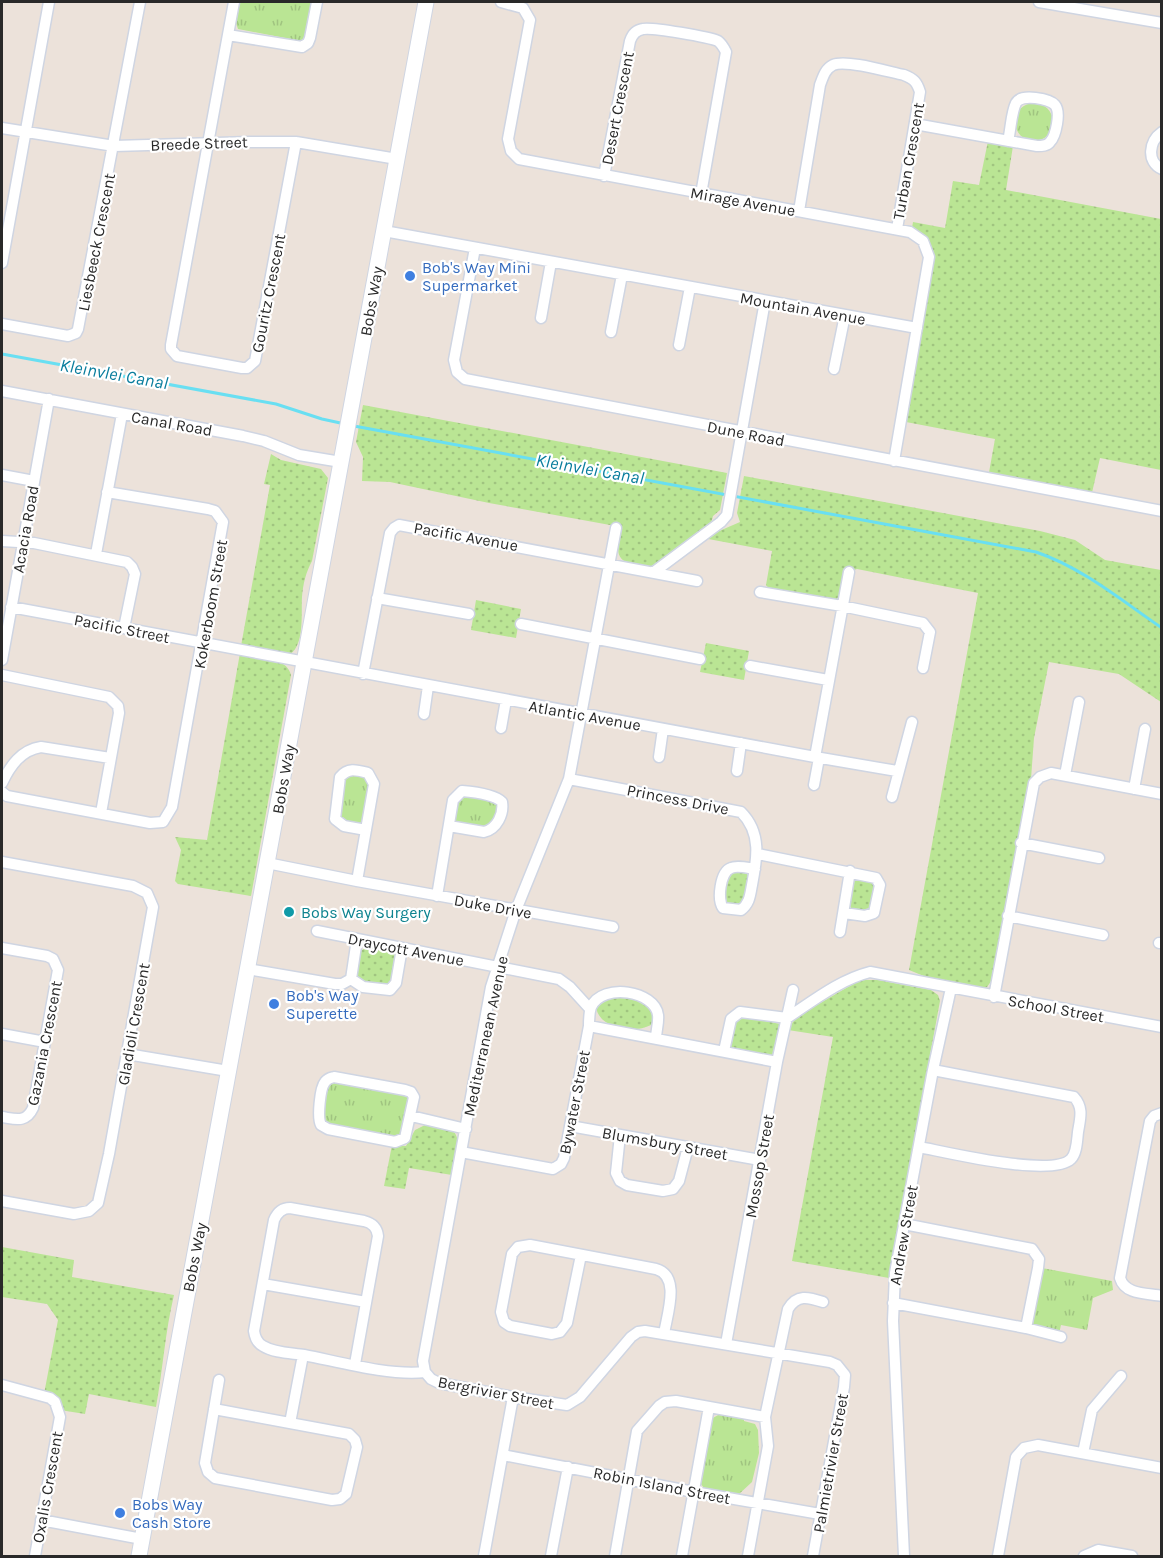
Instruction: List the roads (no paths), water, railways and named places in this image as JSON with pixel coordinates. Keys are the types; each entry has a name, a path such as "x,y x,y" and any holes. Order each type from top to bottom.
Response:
{"street":[{"path":"2,263 4,237 49,2"},
{"path":"114,146 140,2"},
{"path":"208,144 234,2"},
{"path":"228,35 306,46 310,39 317,2"},
{"name":"Bobs Way","path":"139,1557 426,2"},
{"name":"Mirage Avenue","path":"501,2 523,8 530,20 508,139 512,151 524,161 897,229 915,234 923,241 929,257 894,461"},
{"path":"1039,2 1109,7 1161,22"},
{"name":"Desert Crescent","path":"604,176 632,36 642,29 649,28 686,34 717,41 723,45 726,52 701,194"},
{"name":"Turban Crescent","path":"799,211 820,85 827,69 832,65 847,64 912,78 918,85 920,92 897,229"},
{"path":"915,124 1008,141 1037,146 1048,144 1053,138 1057,107 1050,102 1027,97 1020,99 1016,104 1008,141"},
{"name":"Breede Street","path":"2,128 114,146 296,142 397,159"},
{"path":"1161,132 1154,140 1151,156 1154,165 1161,169"},
{"name":"Gouritz Crescent","path":"208,144 171,345 174,353 183,358 242,368 252,365 257,355 296,142"},
{"name":"Liesbeeck Crescent","path":"2,324 61,335 72,335 78,329 114,146"},
{"name":"Mountain Avenue","path":"384,231 916,328"},
{"name":"Dune Road","path":"475,248 454,360 457,372 465,380 1161,511"},
{"path":"542,318 551,262"},
{"path":"611,332 622,275"},
{"path":"679,345 690,287"},
{"path":"654,572 721,522 727,515 765,301"},
{"path":"834,369 845,315"},
{"name":"Canal Road","path":"2,391 243,436 264,441 299,455 341,462"},
{"name":"Acacia Road","path":"2,660 50,399"},
{"path":"96,555 122,414"},
{"path":"2,475 34,481"},
{"name":"Kokerboom Street","path":"101,813 158,823 166,819 172,807 224,528 221,516 215,511 107,492"},
{"name":"Pacific Avenue","path":"363,674 390,533 399,525 610,563"},
{"name":"Mediterranean Avenue","path":"425,1372 423,1361 496,967 516,910 569,779 616,528"},
{"path":"2,541 118,558 127,562 135,574 124,628"},
{"path":"610,563 697,581"},
{"path":"814,785 828,680 849,572"},
{"path":"760,591 923,623 930,632 923,668"},
{"path":"377,598 469,614"},
{"name":"Pacific Street","path":"11,607 304,663"},
{"path":"521,624 700,658"},
{"name":"Atlantic Avenue","path":"304,663 897,771"},
{"path":"750,666 828,680"},
{"path":"2,675 109,697 118,706 119,713 101,813 4,794"},
{"path":"424,714 428,686"},
{"name":"Atlantic Avenue","path":"501,728 506,700"},
{"path":"1065,775 1079,702"},
{"path":"892,797 897,771 912,722"},
{"name":"Atlantic Avenue","path":"660,757 663,729"},
{"path":"1134,789 1145,729"},
{"path":"737,771 741,743"},
{"path":"2,783 22,753 30,748 41,747 111,758"},
{"path":"357,881 366,830 374,784 368,773 348,770 340,777 335,819 344,826 366,830"},
{"path":"994,997 1034,783 1045,774 1065,775 1161,794"},
{"name":"Princess Drive","path":"569,779 737,810 744,815 753,832 758,854 755,869"},
{"path":"437,896 448,826 453,800 462,791 498,798 502,802 502,810 490,831 448,826"},
{"path":"1021,843 1099,858"},
{"path":"758,854 873,876 879,881 876,909 872,915 844,913"},
{"name":"Gladioli Crescent","path":"2,862 142,889 152,902 153,913 98,1203 89,1211 74,1214 2,1201"},
{"name":"Duke Drive","path":"267,863 613,927"},
{"path":"840,932 850,871"},
{"path":"1008,916 1103,935"},
{"name":"Draycott Avenue","path":"317,931 559,979 570,987 590,1010"},
{"path":"351,979 357,939"},
{"name":"Gazania Crescent","path":"2,948 47,956 53,959 58,970 31,1113 19,1119 2,1116"},
{"path":"351,979 363,987 390,990 396,983 402,948"},
{"path":"247,969 335,984 342,984 351,979"},
{"name":"School Street","path":"787,1018 840,984 870,972 1161,1027"},
{"name":"Andrew Street","path":"904,1557 893,1303 895,1273 933,1070 951,988"},
{"name":"Mossop Street","path":"726,1344 777,1062 793,990"},
{"path":"590,1010 598,999 610,993 620,991 639,996 656,1009 658,1015 656,1039"},
{"name":"Bywater Street","path":"461,1152 556,1168 563,1161 589,1026 590,1010"},
{"path":"724,1051 731,1019 740,1012 787,1018"},
{"path":"589,1026 777,1062"},
{"path":"2,1034 45,1042"},
{"path":"127,1054 228,1071"},
{"path":"919,1147 1026,1166 1061,1164 1071,1159 1076,1149 1082,1110 1074,1097 933,1070"},
{"path":"334,1077 408,1090 414,1097 411,1116 408,1135 399,1142 328,1130 318,1120 323,1085 334,1077"},
{"path":"1161,1113 1150,1121 1120,1278 1124,1286 1130,1290 1161,1296"},
{"path":"411,1116 465,1129"},
{"name":"Blumsbury Street","path":"570,1126 760,1160"},
{"path":"620,1135 616,1173 620,1181 627,1185 663,1191 673,1189 679,1181 688,1147"},
{"path":"355,1365 366,1302 377,1233 375,1227 368,1222 290,1208 280,1211 274,1220 263,1284 366,1302"},
{"path":"904,1224 1032,1249 1039,1259 1026,1328"},
{"path":"581,1255 567,1323 563,1329 552,1334 510,1326 504,1322 501,1312 511,1258 518,1247 530,1245 656,1269 664,1272 671,1286 664,1334"},
{"name":"Bergrivier Street","path":"263,1284 254,1331 255,1339 261,1345 405,1374 425,1372 439,1383 561,1405 573,1403 580,1397 634,1334 645,1330 830,1362 843,1370"},
{"path":"748,1557 768,1446 765,1417 790,1305 803,1297 823,1302"},
{"path":"893,1303 1026,1328 1061,1337"},
{"path":"290,1423 303,1355"},
{"name":"Palmietrivier Street","path":"813,1557 844,1387 843,1370"},
{"path":"1083,1453 1092,1410 1120,1377"},
{"path":"214,1409 345,1432 355,1440 357,1447 348,1491 344,1496 332,1500 211,1476 205,1463 214,1409 219,1380"},
{"name":"Oxalis Crescent","path":"2,1385 44,1395 55,1402 58,1409 58,1427 35,1557"},
{"path":"484,1557 513,1397"},
{"path":"615,1557 637,1431 652,1412 665,1402 676,1401 765,1417"},
{"path":"682,1557 709,1407"},
{"path":"998,1557 1016,1457 1020,1450 1033,1445 1161,1468"},
{"name":"Robin Island Street","path":"503,1455 820,1514"},
{"path":"551,1557 568,1467"},
{"path":"41,1520 142,1539"},
{"path":"1084,1557 1098,1550 1132,1557"}],"waterway":[{"name":"Kleinvlei Canal","path":"2,354 276,404 345,424"},
{"name":"Kleinvlei Canal","path":"354,426 1036,552 1086,576 1162,628"}],"place":[{"name":"Bob's Way Mini Supermarket","path":"410,276"},
{"name":"Bobs Way Surgery","path":"289,912"},
{"name":"Bob's Way Superette","path":"274,1004"},
{"name":"Bobs Way Cash Store","path":"120,1513"}]}
